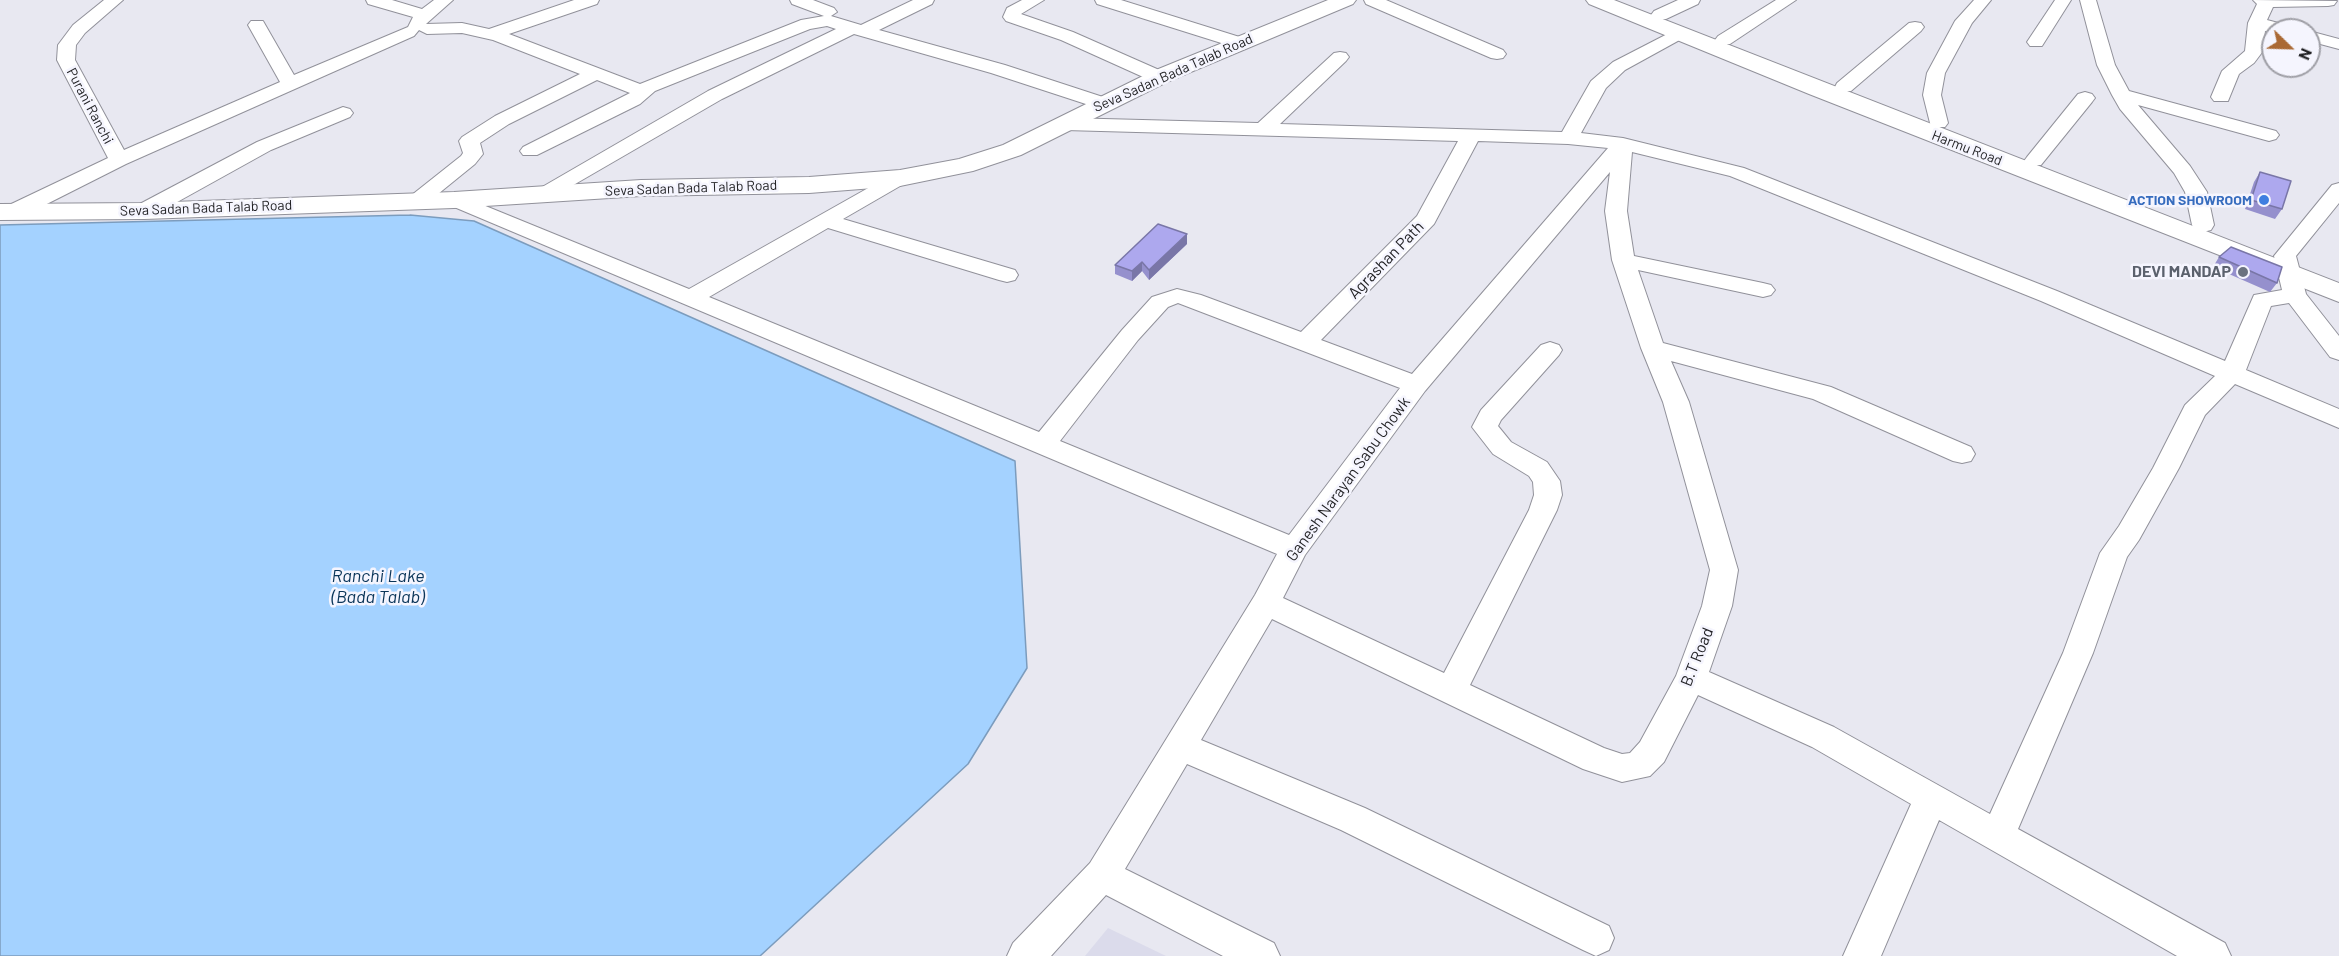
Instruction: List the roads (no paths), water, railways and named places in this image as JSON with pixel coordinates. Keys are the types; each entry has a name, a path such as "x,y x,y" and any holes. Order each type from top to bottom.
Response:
{"main road":[{"name":"Seva Sadan Bada Talab Road","path":"7,212 144,211 454,201 544,194 722,185 809,185 900,178 964,166 1012,150 1159,77 1346,0"},
{"name":"Harmu Road","path":"1596,0 2290,276 2339,293"},
{"name":"Harmu Road","path":"1624,0 2203,225 2290,276 2339,276"}],"street":[{"name":"Purani Ranchi","path":"115,0 80,29 67,45 66,60 119,160"},
{"path":"374,0 419,25 462,28 491,34 639,90 807,24 828,21 998,69 1102,104"},
{"path":"7,212 419,25 445,0"},
{"path":"491,34 591,0"},
{"path":"798,0 828,12"},
{"path":"544,194 715,95 926,0"},
{"path":"1036,0 1013,12 1012,17 1067,36 1159,77"},
{"path":"1103,0 1240,43"},
{"path":"1372,0 1497,54"},
{"path":"1660,15 1692,0"},
{"path":"1724,40 1788,0"},
{"path":"1938,123 1932,95 1936,73 1965,21 1983,0"},
{"path":"2036,42 2063,0"},
{"path":"2086,0 2106,65 2121,95 2183,170 2196,192 2203,225"},
{"path":"2221,97 2231,71 2248,59 2254,51 2257,23 2264,1 2331,2"},
{"path":"2257,23 2261,24"},
{"path":"256,25 291,84"},
{"path":"1844,87 1915,27"},
{"path":"1568,138 1598,85 1620,66 1679,33"},
{"path":"2321,39 2339,44"},
{"path":"1263,129 1340,57"},
{"path":"414,202 468,160 473,154 468,141 502,120 595,74"},
{"path":"530,151 633,100 648,88"},
{"path":"2121,95 2269,135"},
{"path":"2034,161 2085,98"},
{"path":"144,211 264,146 343,113"},
{"path":"1065,124 1568,138 1623,144 1690,159 1737,172 2049,296 2339,419"},
{"name":"Agrashan Path","path":"1304,343 1426,219 1471,135"},
{"name":"B.T Road","path":"1266,603 1595,759 1622,768 1638,766 1652,752 1691,678 1717,606 1724,570 1676,402 1653,348 1623,260 1616,212 1623,144"},
{"name":"Ganesh Narayan Sabu Chowk","path":"1026,956 1102,875 1266,603 1294,549 1416,385 1623,144"},
{"path":"690,298 900,178"},
{"path":"1998,835 2079,653 2114,553 2129,533 2166,468 2194,411 2232,374 2262,300 2290,276 2339,189"},
{"path":"454,201 1294,549"},
{"path":"826,220 1007,275"},
{"path":"1623,260 1763,290"},
{"path":"2290,276 2339,352"},
{"path":"1043,445 1130,334 1160,302 1177,296 1193,300 1416,385"},
{"path":"1653,348 1822,393 1962,454"},
{"path":"1451,691 1543,510 1548,495 1546,480 1538,469 1502,448 1485,427 1490,416 1550,350"},
{"path":"1691,678 1823,737 2211,956"},
{"path":"1179,746 1353,819 1596,938"},
{"path":"1863,956 1931,798"},
{"path":"1102,875 1261,956"}],"water":[{"name":"Ranchi Lake (Bada Talab)","path":"410,215 474,221 1015,461 1027,668 968,764 760,956 0,956 0,225"}],"place":[{"name":"ACTION SHOWROOM","path":"2264,200"},
{"name":"DEVI MANDAP","path":"2243,272"}]}
